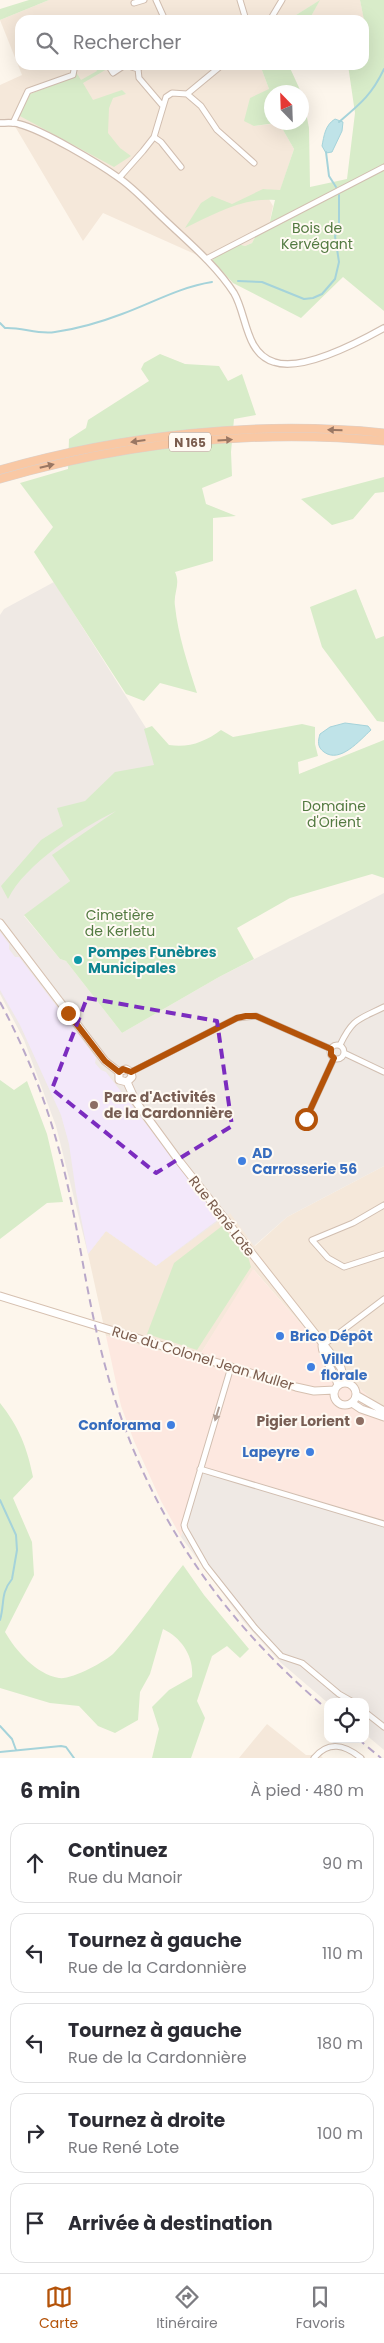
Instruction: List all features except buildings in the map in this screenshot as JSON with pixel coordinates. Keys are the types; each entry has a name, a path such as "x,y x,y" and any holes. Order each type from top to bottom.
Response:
{"highway":[{"name":"N 165","path":"0,470 92,449 196,434 273,429 384,433"},
{"name":"N 165","path":"0,479 84,458 197,441 309,437 384,441"}],"main road":[{"path":"0,923 105,1061 119,1072"},
{"path":"126,1069 131,1072 131,1079 127,1082 119,1080 119,1072 126,1069"},
{"name":"Rue René Lote","path":"127,1082 136,1102 177,1158 322,1346 322,1352 332,1368 339,1386"},
{"name":"Rue du Colonel Jean Muller","path":"0,1296 314,1391 336,1400"},
{"path":"352,1403 356,1395 354,1386 339,1386 336,1400 343,1405 352,1403 361,1409 384,1417"},
{"name":"Rue du Colonel Jean Muller","path":"314,1391 339,1386"},
{"path":"356,1395 384,1411"}],"street":[{"path":"134,2 144,0"},
{"path":"156,0 163,15"},
{"path":"240,0 244,15"},
{"path":"273,15 282,0"},
{"path":"13,123 28,91 73,75 74,70"},
{"path":"138,70 139,78 162,105"},
{"path":"187,94 216,70"},
{"path":"119,178 154,137 162,105 166,97 172,93 187,94 201,106 217,130 254,163"},
{"path":"0,123 13,123 55,140 119,178 206,259 235,295 257,350 264,358 275,363 293,364 354,345 384,328"},
{"path":"154,137 161,142 181,167"},
{"path":"206,259 316,200 384,167"},
{"path":"340,1045 349,1027 355,1021 384,1007"},
{"path":"131,1072 237,1018 246,1016 256,1016 331,1049"},
{"path":"331,1049 336,1045 340,1045"},
{"path":"340,1045 344,1053 384,1072"},
{"path":"331,1049 331,1055 334,1058"},
{"path":"334,1058 340,1058 344,1053"},
{"path":"306,1119 334,1058"},
{"path":"384,1205 353,1224 312,1240 328,1258 344,1267 384,1254"},
{"path":"322,1346 384,1300"},
{"path":"231,1367 184,1524 185,1529 206,1566 255,1628 280,1656 302,1663 346,1698"},
{"path":"200,1468 384,1524"},
{"path":"369,1715 384,1727"},
{"path":"314,1758 320,1751 337,1746 350,1750 361,1758"}],"highlighted area":[{"path":"87,998 217,1021 232,1126 156,1173 52,1089"}],"shaded area":[{"path":"49,0 360,0 363,15 312,15 319,1 296,15 15,15 15,58 0,20"},
{"path":"20,70 262,70 268,85 264,85 264,101 254,126 264,125 264,130 283,130 294,149 280,191 263,189 273,206 268,230 255,237 252,243 245,246 238,244 206,259 103,213 83,241 13,123 0,123 0,85 22,75"},
{"path":"54,582 175,774 53,856 70,881 24,916 60,959 66,961 122,1033 219,977 384,893 384,1166 287,1217 254,1246 230,1213 156,1266 106,1231 88,1254 56,1126 24,1040 0,994 0,615 4,609"},
{"name":"Parc d'Activités de la Cardonnière","path":"0,932 9,944 9,949 15,957 19,957 96,1058 95,1063 101,1070 106,1072 219,1219 156,1266 106,1231 88,1254 69,1144 61,1115 20,1025 0,990"},
{"path":"384,1166 384,1407 377,1404 348,1378 254,1270 196,1361 106,1336 88,1254 106,1231 156,1266 230,1212 255,1246 287,1217"},
{"path":"253,1269 348,1378 377,1404 384,1407 384,1524 184,1525 181,1537 161,1501 134,1441 121,1406 106,1336 196,1361"},
{"path":"200,1469 384,1524 384,1750 369,1737 369,1698 324,1698 324,1700 280,1662 243,1621 181,1537"},
{"path":"267,1724 306,1755 320,1755 323,1758 239,1758"}],"green space":[{"path":"29,0 49,0 0,20 0,9"},
{"path":"320,0 312,15 296,15"},
{"name":"Bois de Kervégant","path":"360,0 384,0 384,311 343,277 301,318 233,283 213,261 213,255 238,244 245,246 252,243 255,237 268,230 275,200 252,201 240,204 185,228 201,203 212,196 232,204 263,189 280,190 294,149 283,130 309,130 309,128 310,187 347,179 355,113 349,70 369,70 369,15 363,15"},
{"path":"105,70 83,83 93,100 122,90 126,94 113,98 109,108 108,133 120,148 131,156 114,167 18,115 30,94 72,78 76,72 81,80 97,71"},
{"path":"262,70 291,70 298,85 268,85"},
{"path":"264,91 264,125 254,126 244,121 250,98"},
{"path":"160,354 185,364 219,366 228,381 242,374 256,415 234,419 231,452 232,476 202,488 206,504 236,516 213,518 213,561 175,572 177,577 175,601 178,628 197,693 160,683 144,701 126,694 34,552 53,527 20,483 68,469 69,439 86,428 88,420 149,381 141,369 144,363"},
{"path":"384,477 384,492 375,493 353,519 332,525 301,499"},
{"path":"356,589 376,639 384,636 384,722 377,721 322,647 310,607"},
{"path":"302,724 315,727 315,744 318,756 298,762 299,774 384,740 384,878 372,874 290,898 237,928 254,959 122,1033 66,961 60,959 24,915 70,881 52,855 116,811 71,837 40,860 16,886 8,899 1,886 41,840 63,826 57,808 85,801 115,772 154,765 144,729 152,726 169,745 183,746 203,741 221,730 233,737"},
{"path":"0,1080 14,1090 27,1081 47,1134 63,1202 47,1203 0,1239"},
{"path":"222,1226 247,1253 251,1267 197,1350 147,1334 174,1263"},
{"path":"0,1403 12,1420 21,1438 33,1477 13,1498 32,1542 34,1575 5,1632 21,1654 42,1672 59,1678 79,1673 114,1653 183,1565 204,1595 249,1649 240,1658 227,1646 212,1656 197,1701 205,1718 191,1758 152,1758 159,1729 152,1707 169,1690 192,1677 189,1655 176,1637 163,1629 150,1674 140,1692 138,1720 115,1733 98,1726 79,1706 50,1703 0,1688"}],"water":[{"path":"335,119 343,122 342,131 332,152 326,153 322,146 324,135 329,124"},
{"path":"345,723 368,726 371,730 356,745 343,753 330,755 324,752 319,744 320,734 330,727"}],"waterway":[{"path":"339,122 370,93 384,69"},
{"path":"326,152 329,176 336,187"},
{"path":"238,281 262,282 304,299 322,294 335,279 339,262 335,236 339,228 339,195"},
{"path":"0,323 5,328 36,332 63,331 106,320 177,291 212,282"},
{"path":"0,1500 16,1535 17,1550 12,1579 4,1594 0,1620"},
{"path":"0,1726 12,1739 16,1750"},
{"path":"0,1752 61,1746 66,1747 74,1758"}],"railway":[{"path":"0,1002 30,1064 53,1129 70,1196 101,1350 116,1404 135,1455 158,1503 185,1549 215,1592 249,1634 287,1673 324,1706"},
{"path":"363,1743 381,1758"}],"place":[{"name":"Pompes Funèbres Municipales","path":"78,960"},
{"name":"Parc d'Activités de la Cardonnière","path":"94,1105"},
{"name":"AD Carrosserie 56","path":"242,1161"},
{"name":"Brico Dépôt","path":"280,1336"},
{"name":"Villa florale","path":"311,1367"},
{"name":"Pigier Lorient","path":"360,1421"},
{"name":"Conforama","path":"171,1425"},
{"name":"Lapeyre","path":"310,1452"}],"route":[{"path":"68,1013 108,1065 119,1072 126,1069 131,1072 237,1018 246,1016 256,1016 331,1049 331,1055 334,1058 306,1119"}],"park label":[{"name":"Domaine d'Orient","path":"334,814"},
{"name":"Cimetière de Kerletu","path":"120,924"}]}
